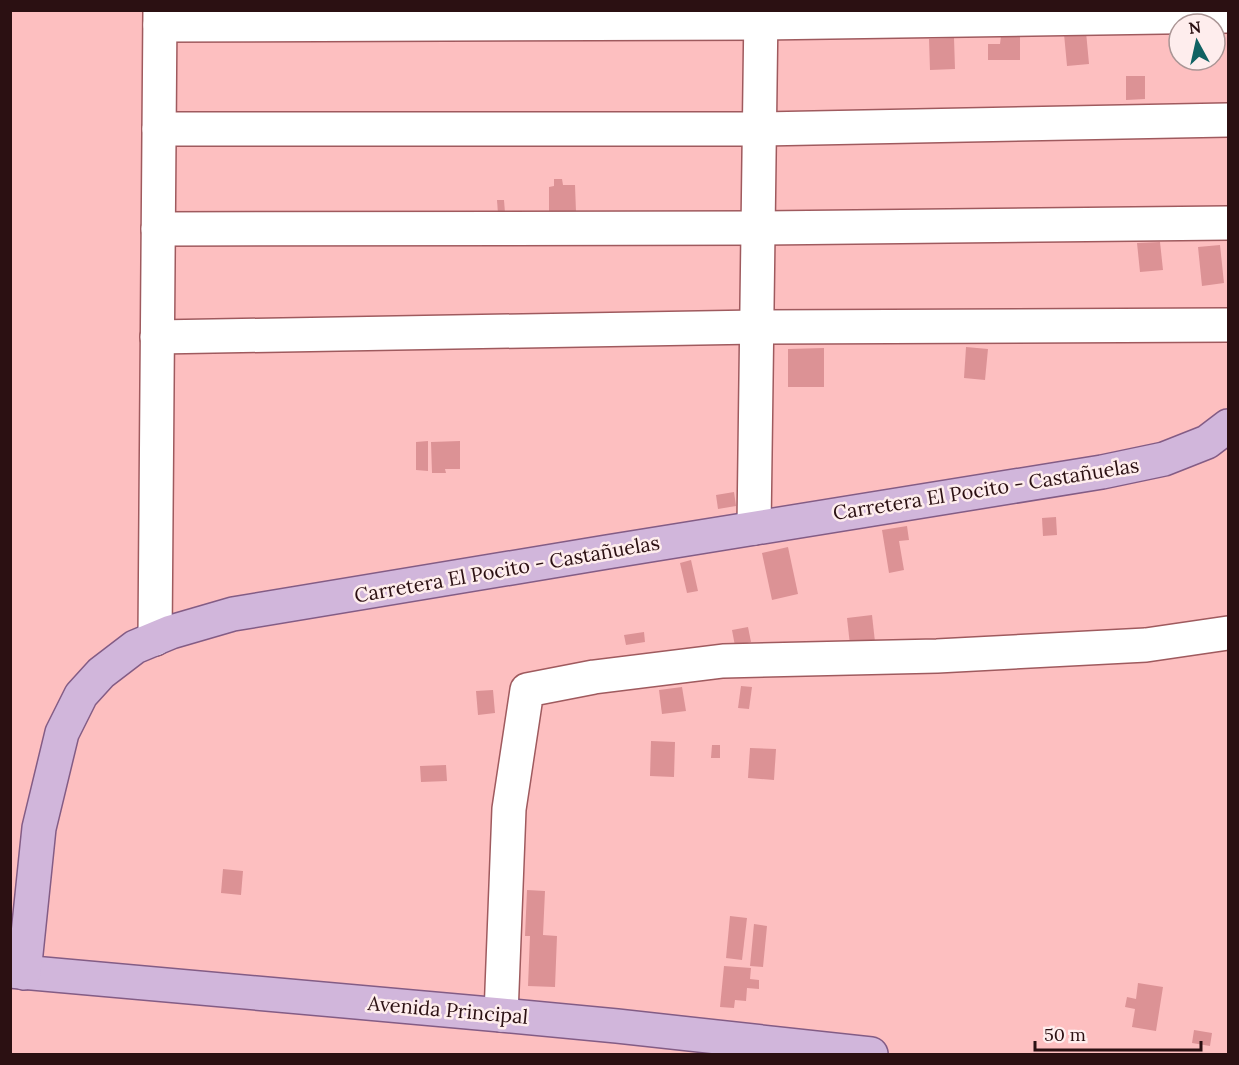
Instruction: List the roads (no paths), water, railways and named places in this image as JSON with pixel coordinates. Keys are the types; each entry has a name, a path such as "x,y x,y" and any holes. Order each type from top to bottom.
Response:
{"main road":[{"name":"Carretera El Pocito - Castañuelas","path":"17,972 39,828 62,733 81,695 101,673 135,647 171,632 233,614 1102,472 1164,459 1207,442 1228,426"},
{"name":"Avenida Principal","path":"17,972 501,1015 871,1054"}],"street":[{"path":"155,639 160,18 1228,16"},
{"path":"754,528 761,17"},
{"path":"159,129 759,129 1228,120"},
{"path":"158,229 758,228 1228,223"},
{"path":"157,337 757,327 1228,325"},
{"path":"501,1015 509,809 527,690 594,677 723,661 937,656 1135,645 1228,633"}]}
